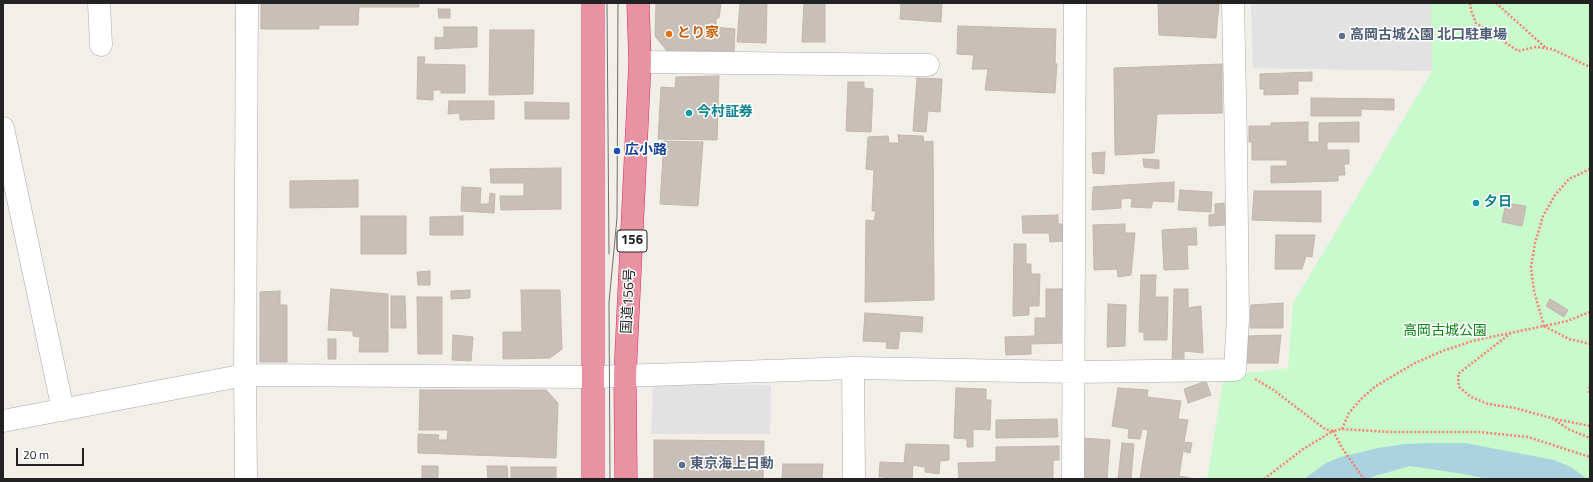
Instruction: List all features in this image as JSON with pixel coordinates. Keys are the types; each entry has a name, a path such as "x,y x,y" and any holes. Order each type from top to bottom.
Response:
{"highway":[{"path":"593,3 593,479"},
{"name":"国道156号","path":"626,479 625,376 640,62 638,3"}],"street":[{"path":"99,3 101,45"},
{"path":"246,479 245,375 247,3"},
{"path":"1073,479 1075,3"},
{"path":"3,421 245,375 592,377 853,368 1074,372 1234,370 1238,318 1233,3"},
{"path":"640,62 928,66"},
{"path":"3,128 63,410"},
{"path":"853,368 854,479"}],"path":[{"path":"1470,3 1476,23 1518,51 1536,47 1552,49 1590,66"},
{"path":"1496,3 1546,48"},
{"path":"1590,169 1569,179 1555,195 1543,216 1535,243 1532,267 1534,291 1544,326 1569,339 1590,344"},
{"path":"1342,429 1349,413 1361,399 1376,386 1394,374 1445,350 1476,340 1567,321 1590,312"},
{"path":"1512,332 1458,374 1459,387 1471,397 1488,404 1515,408 1555,419 1590,426"},
{"path":"1254,378 1272,389 1326,429 1332,431 1364,479"},
{"path":"1590,383 1590,395"},
{"path":"1555,419 1568,429 1590,438"},
{"path":"1264,479 1303,449 1332,431 1342,429 1390,432 1479,432 1528,437 1590,457"}],"green space":[{"name":"高岡古城公園","path":"1251,3 1590,3 1590,479 1207,479 1224,376 1288,368 1293,303 1432,71 1253,68"}],"shaded area":[{"name":"高岡古城公園 北口駐車場","path":"1251,3 1431,3 1432,71 1253,68"},
{"path":"659,384 771,385 770,434 651,434 653,388"}],"water":[{"path":"1465,443 1554,460 1571,467 1587,479 1488,479 1410,466 1368,479 1304,479 1326,463 1341,457 1378,448 1405,444"}],"building":[{"path":"261,3 419,3 419,7 359,7 358,25 319,25 319,29 261,29"},
{"path":"656,3 721,3 719,18 716,18 716,27 735,29 734,51 667,51 655,36"},
{"path":"740,3 767,3 766,43 737,42"},
{"path":"804,3 825,3 825,42 802,42"},
{"path":"901,3 942,3 941,22 900,19"},
{"path":"1158,3 1219,3 1216,38 1159,35"},
{"path":"438,9 450,9 450,18 439,18"},
{"path":"958,26 1056,29 1055,63 1057,64 1055,93 985,90 988,69 972,69 974,55 957,54"},
{"path":"444,27 477,27 477,47 435,49 435,37 444,38"},
{"path":"490,30 534,30 533,94 489,95"},
{"path":"418,57 425,57 424,64 465,65 465,93 441,93 441,90 433,90 433,100 417,99"},
{"path":"1222,64 1222,113 1157,114 1154,153 1115,155 1114,68"},
{"path":"1312,72 1312,81 1298,81 1298,94 1264,95 1264,89 1260,89 1260,74"},
{"name":"今村証券","path":"719,76 717,140 658,139 661,87 675,88 676,77"},
{"path":"917,78 942,79 940,112 928,111 926,132 913,131"},
{"path":"848,82 864,82 864,88 873,89 871,132 846,131"},
{"path":"1311,98 1394,99 1394,110 1361,109 1361,116 1311,116"},
{"path":"449,101 494,101 494,119 460,120 460,113 448,114"},
{"path":"525,102 569,103 569,119 525,119"},
{"path":"1308,122 1308,142 1319,142 1319,123 1359,122 1359,142 1327,142 1327,150 1349,150 1349,164 1344,164 1345,175 1338,175 1338,181 1271,183 1271,166 1287,166 1287,160 1252,160 1252,142 1249,142 1249,126 1271,126 1271,123"},
{"path":"898,135 923,136 924,142 933,141 934,300 865,302 866,220 874,221 876,211 872,211 874,170 866,169 868,137 888,136 889,143 899,143"},
{"path":"664,141 703,142 698,206 660,204"},
{"path":"1105,152 1104,174 1093,173 1092,153"},
{"path":"1143,159 1159,160 1159,169 1144,167"},
{"path":"561,168 561,209 501,210 500,196 524,196 524,183 491,183 490,169"},
{"path":"358,180 358,207 290,208 290,181"},
{"path":"1174,182 1174,202 1153,201 1151,208 1131,207 1132,198 1121,199 1121,208 1092,210 1093,187"},
{"path":"462,187 481,188 480,204 489,204 490,193 495,194 494,213 461,211"},
{"path":"1180,190 1212,192 1211,212 1178,210"},
{"path":"1254,191 1321,191 1321,222 1252,220"},
{"path":"1224,203 1225,225 1209,226 1209,215 1215,214 1215,204"},
{"path":"1506,203 1526,206 1522,226 1502,222"},
{"path":"1058,215 1058,224 1063,224 1063,241 1050,242 1049,233 1023,233 1022,216"},
{"path":"361,216 406,216 406,254 361,254"},
{"path":"463,216 463,235 430,235 430,217"},
{"path":"1125,224 1125,233 1135,233 1131,275 1118,277 1117,269 1094,270 1093,225"},
{"path":"1196,228 1197,245 1187,245 1188,269 1164,270 1162,230"},
{"path":"1276,235 1315,235 1312,257 1306,256 1302,269 1275,269"},
{"path":"1014,244 1026,244 1026,264 1031,264 1031,274 1040,274 1039,306 1029,306 1029,315 1013,316"},
{"path":"430,271 430,285 418,285 417,272"},
{"path":"1141,275 1156,275 1155,297 1168,297 1167,340 1144,340 1144,332 1139,332"},
{"path":"331,289 388,294 388,352 359,352 360,337 353,336 353,331 328,330"},
{"path":"1046,289 1063,289 1064,343 1031,344 1031,354 1006,355 1005,337 1035,336 1035,318 1046,318"},
{"path":"1174,289 1188,289 1188,308 1201,306 1203,353 1184,351 1184,363 1172,363"},
{"path":"470,290 470,298 451,299 451,291"},
{"path":"521,290 560,290 562,349 550,358 503,359 503,332 522,332"},
{"path":"280,291 280,305 287,305 287,362 260,362 260,292"},
{"path":"391,296 405,296 406,328 391,328"},
{"path":"417,297 442,297 442,354 418,354"},
{"path":"1550,299 1568,310 1564,317 1546,306"},
{"path":"1283,303 1283,328 1250,328 1251,305"},
{"path":"1108,304 1126,305 1125,346 1107,347"},
{"path":"865,313 923,317 922,332 900,331 898,349 886,348 887,342 863,341"},
{"path":"453,335 473,337 471,361 452,360"},
{"path":"1281,335 1278,363 1246,363 1247,336"},
{"path":"328,339 336,339 336,359 328,359"},
{"path":"1206,381 1211,395 1188,403 1184,389"},
{"path":"956,388 986,389 986,400 991,400 990,430 973,429 973,447 967,447 967,439 954,438"},
{"path":"1118,388 1148,390 1147,397 1181,401 1178,419 1188,420 1184,442 1192,443 1190,453 1183,451 1179,476 1195,479 1140,479 1148,430 1142,429 1140,439 1128,438 1129,429 1112,426"},
{"path":"420,390 546,390 558,403 556,458 418,453 418,434 439,435 438,440 447,440 448,430 419,430"},
{"path":"1057,419 1058,437 996,438 996,420"},
{"path":"1083,438 1110,440 1107,479 1080,479"},
{"path":"654,440 764,441 763,479 654,479"},
{"path":"1122,443 1134,444 1131,479 1118,479"},
{"path":"906,444 949,445 949,460 940,461 939,474 925,472 925,467 913,465 912,479 884,479 884,477 879,477 880,462 904,463"},
{"path":"1059,446 1059,460 1053,460 1053,479 959,479 958,463 996,462 996,447"},
{"path":"783,464 823,464 822,479 782,479"},
{"path":"422,466 438,466 438,479 422,479"},
{"path":"487,466 507,466 508,479 488,479"},
{"path":"511,467 556,467 556,479 511,479"}],"tram line":[{"path":"607,3 609,254"},
{"path":"610,479 609,302 617,218 618,3"}],"place":[{"name":"とり家","path":"669,34"},
{"name":"高岡古城公園 北口駐車場","path":"1342,36"},
{"name":"今村証券","path":"689,113"},
{"name":"広小路","path":"617,151"},
{"name":"夕日","path":"1476,203"},
{"name":"東京海上日動","path":"682,465"}]}
